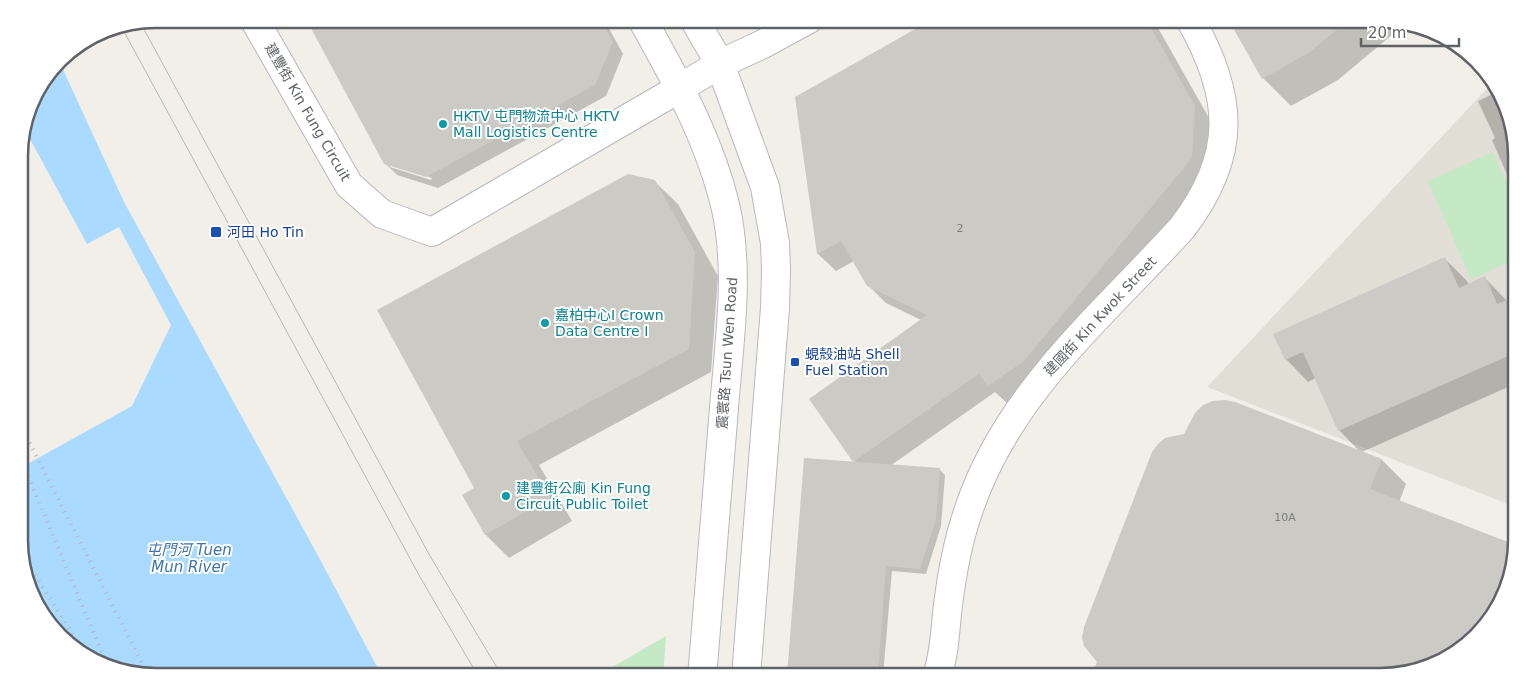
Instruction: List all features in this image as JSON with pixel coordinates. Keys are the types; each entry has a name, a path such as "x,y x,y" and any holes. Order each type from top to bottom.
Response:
{"street":[{"name":"建豐街 Kin Fung Circuit","path":"259,28 349,184 382,214 432,232 720,64 792,28"},
{"name":"震寰路 Tsun Wen Road","path":"647,28 680,88 704,140 718,178 729,228 733,275 732,308 703,668"},
{"path":"699,28 720,64 765,187 773,233 776,270 747,668"},
{"name":"建國街 Kin Kwok Street","path":"940,667 953,570 960,536 977,485 994,450 1015,415 1055,362 1182,228 1196,210 1214,176 1222,139 1220,85 1205,45 1195,28"}],"shaded area":[{"path":"1488,87 1499,107 1504,122 1508,156 1508,504 1207,387"}],"green space":[{"path":"1493,152 1508,187 1508,263 1471,279 1428,181"},
{"path":"666,636 664,668 611,668"}],"water":[{"name":"屯門河 Tuen Mun River","path":"62,68 124,202 378,668 156,668 131,665 107,658 78,641 65,630 45,604 32,573 28,540 28,147 32,122 37,107 49,84"}],"pier":[{"path":"29,138 87,244 119,227 171,325 132,406 28,464"}],"building":[{"name":"HKTV 屯門物流中心 HKTV Mall Logistics Centre","path":"311,28 605,28 613,42 595,85 426,177 384,164"},
{"path":"917,28 1151,28 1195,106 1192,158 1024,361 988,386 979,374 853,462 809,399 927,315 867,286 841,241 817,254 795,97"},
{"path":"1233,28 1339,28 1310,52 1262,79"},
{"name":"嘉柏中心I Crown Data Centre I","path":"628,174 655,180 695,252 689,349 517,441 550,498 485,535 462,495 474,488 377,310"},
{"path":"1445,257 1459,288 1485,276 1497,304 1508,300 1508,356 1338,431 1303,352 1285,360 1273,334"},
{"path":"1225,400 1235,402 1382,459 1370,489 1508,542 1506,564 1499,588 1482,617 1471,630 1452,646 1422,661 1405,665 1389,667 1095,667 1097,662 1084,646 1082,637 1084,627 1152,452 1165,438 1184,434 1195,413 1203,405 1213,401"},
{"path":"804,458 940,468 936,520 920,569 886,566 879,667 788,667"}],"tram line":[{"path":"143,28 430,556 497,668"},
{"path":"124,32 420,577 473,668"}],"railway":[{"path":"28,440 144,667"},
{"path":"28,476 103,656"},
{"path":"31,569 76,639"}],"place":[{"name":"HKTV 屯門物流中心 HKTV Mall Logistics Centre","path":"443,124"},
{"name":"河田 Ho Tin","path":"216,232"},
{"name":"嘉柏中心I Crown Data Centre I","path":"545,323"},
{"name":"蜆殼油站 Shell Fuel Station","path":"795,362"},
{"name":"建豐街公廁 Kin Fung Circuit Public Toilet","path":"506,496"}]}
